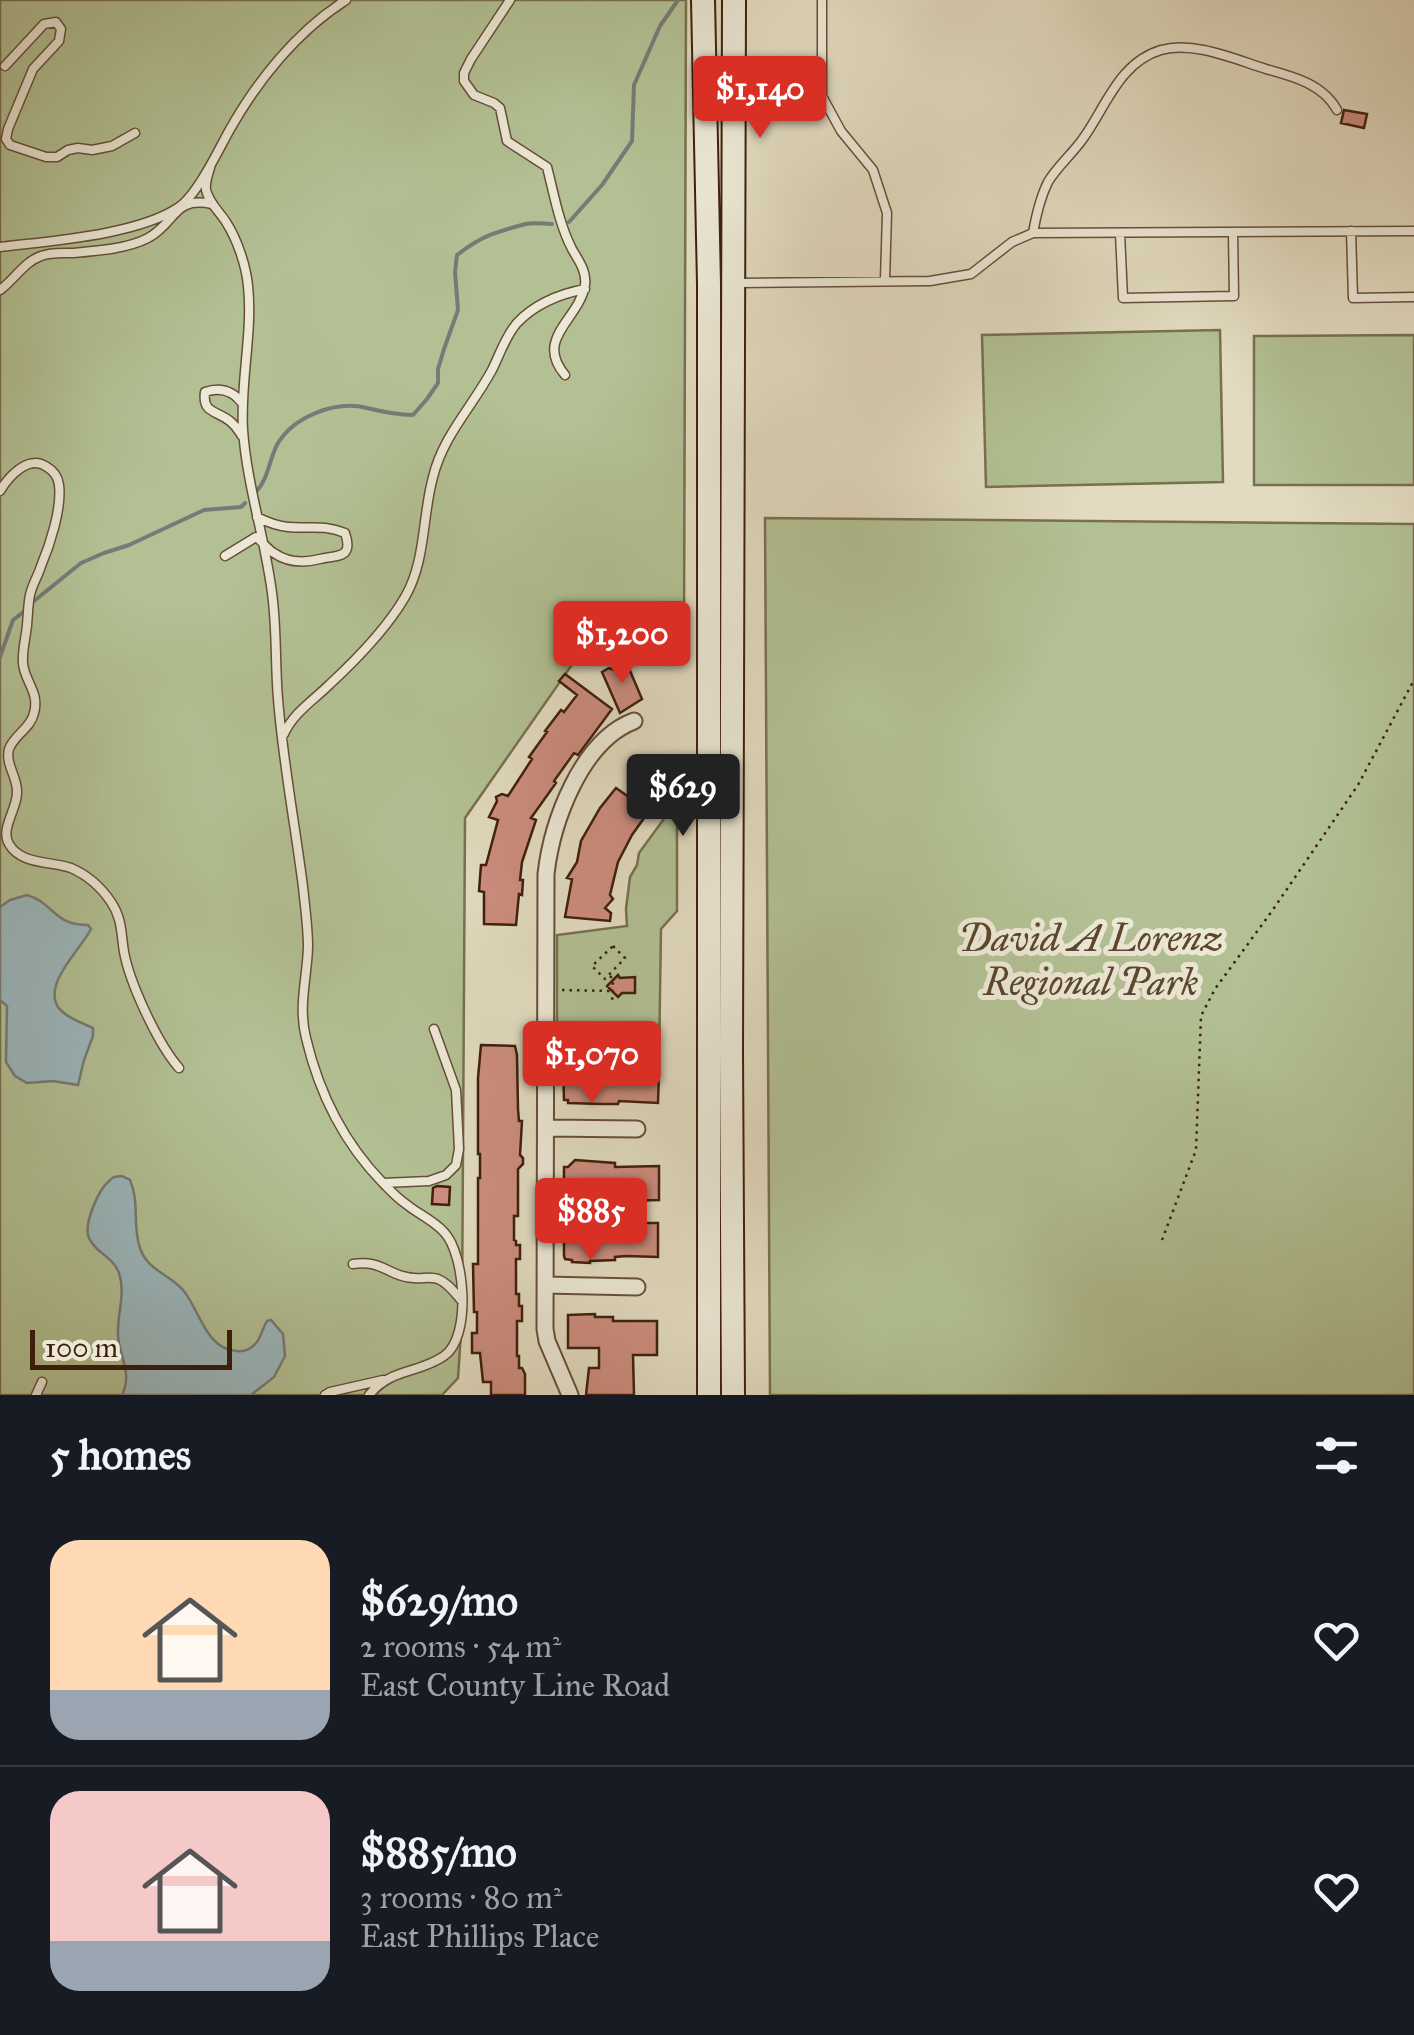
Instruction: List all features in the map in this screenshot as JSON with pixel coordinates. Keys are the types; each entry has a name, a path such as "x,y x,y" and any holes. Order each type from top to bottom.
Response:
{"main road":[{"path":"704,0 710,1395"},
{"path":"733,1395 734,0"}],"street":[{"path":"570,1395 547,1341 546,874 560,811 588,762 608,738 634,721"},
{"path":"547,1128 637,1129"},
{"path":"545,1285 637,1286"}],"lane":[{"path":"0,290 27,264 42,256 123,246 144,241 156,233 210,168 261,80 298,38 346,0"},
{"path":"510,0 471,58 464,81 474,95 500,108 507,140 548,167 564,234 585,277 584,289 553,349 553,359 565,375"},
{"path":"822,0 822,96 841,131 873,170 887,213 885,280"},
{"path":"5,66 44,24 56,22 61,29 58,41 34,69 8,129 6,139 10,145 58,156 78,148 112,146 135,133"},
{"path":"1034,233 1037,210 1049,180 1089,131 1111,90 1146,56 1163,49 1186,47 1294,77 1324,94 1336,110"},
{"path":"210,168 206,188 228,226 247,276 244,440 272,591 277,697 308,935 301,1003 306,1038 332,1114 356,1153 408,1207 446,1234 457,1258 462,1300 458,1338 450,1352 437,1361 383,1380 325,1395"},
{"path":"0,247 126,230 181,206 212,204"},
{"path":"1351,231 1354,298 1414,298"},
{"path":"708,284 930,280 971,274 1012,242 1034,233 1414,231"},
{"path":"1120,233 1122,298 1234,296 1232,232"},
{"path":"283,744 284,733 295,716 340,674 404,599 414,580 440,452 506,338 518,322 544,301 584,289"},
{"path":"242,404 234,394 218,388 205,392 203,397 204,404 228,419 244,440"},
{"path":"0,491 16,471 30,463 43,463 54,472 59,486 49,544 30,594 23,668 36,703 34,718 8,752 18,791 6,834 8,843 18,854 85,875 112,903 121,921 124,954 131,974 167,1054 179,1068"},
{"path":"225,556 256,537 274,553 304,563 340,557 346,551 345,533 334,528 281,526 257,517"},
{"path":"280,716 295,716"},
{"path":"383,1183 429,1181 446,1176 456,1165 456,1090 434,1029"},
{"path":"353,1264 377,1264 413,1278 442,1280 462,1300"},
{"path":"369,1395 383,1380"},
{"path":"36,1395 42,1382"}],"path":[{"path":"1162,1240 1196,1150 1201,1016 1214,990 1358,785 1414,680"},
{"path":"613,946 625,958 608,975 605,979 592,966 613,946"},
{"path":"608,975 613,979 612,1004"},
{"path":"545,990 612,991"}],"green space":[{"path":"0,0 686,0 684,631 594,633 465,818 462,1317 458,1378 442,1395 0,1395"},
{"path":"1220,330 1223,482 986,487 982,335"},
{"path":"1414,335 1414,485 1254,485 1254,336"},
{"name":"David A Lorenz Regional Park","path":"765,518 1414,524 1414,1395 770,1395"},
{"path":"677,801 677,911 661,929 659,1061 557,1061 557,935 627,926 630,877 639,853"}],"water":[{"path":"27,895 60,918 91,929 55,988 61,1011 93,1028 78,1085 53,1081 27,1083 15,1076 6,1062 7,1006 0,1000 0,907"},
{"path":"122,1176 130,1180 133,1189 143,1255 183,1290 217,1343 226,1349 248,1349 271,1320 283,1334 285,1356 274,1377 251,1395 122,1395 126,1372 118,1335 121,1281 113,1262 92,1243 88,1232 90,1217 104,1186"}],"building":[{"path":"1344,110 1367,114 1364,128 1341,123"},
{"path":"622,652 642,699 620,713 602,672 609,668 618,671"},
{"path":"565,674 612,709 578,755 574,753 531,818 536,820 522,862 522,895 519,894 516,925 484,924 484,892 479,891 481,865 486,865 498,820 489,817 496,797 508,796 545,731 577,695 559,681"},
{"path":"616,788 649,811 618,862 610,895 613,899 605,908 611,913 610,921 565,917 572,879 567,878 577,862 581,841"},
{"path":"618,975 635,977 635,993 618,997 607,986"},
{"path":"481,1045 515,1046 517,1055 523,1164 518,1169 514,1240 520,1245 516,1294 522,1306 522,1321 517,1321 517,1356 519,1368 525,1374 525,1395 491,1395 491,1382 483,1382 480,1353 472,1353 472,1333 477,1333 473,1264 478,1264"},
{"path":"622,1062 627,1069 659,1069 658,1103 564,1100 563,1064"},
{"path":"575,1160 615,1163 615,1167 659,1166 659,1200 572,1202 572,1196 564,1196 564,1167"},
{"path":"450,1187 449,1205 432,1204 433,1188"},
{"path":"571,1223 658,1223 658,1257 572,1262 564,1256 564,1228 571,1228"},
{"path":"568,1315 613,1317 613,1321 657,1321 657,1355 633,1355 634,1395 586,1395 589,1368 599,1368 599,1348 568,1348"}],"waterway":[{"path":"569,222 602,185 632,141 634,85 660,26 678,0"},
{"path":"256,492 285,433 317,412 355,406 413,415 438,383 438,369 458,310 457,255 498,232 529,223 552,224"},
{"path":"34,601 81,563 204,510 241,507 245,503"},
{"path":"0,657 13,620 26,610"}]}
